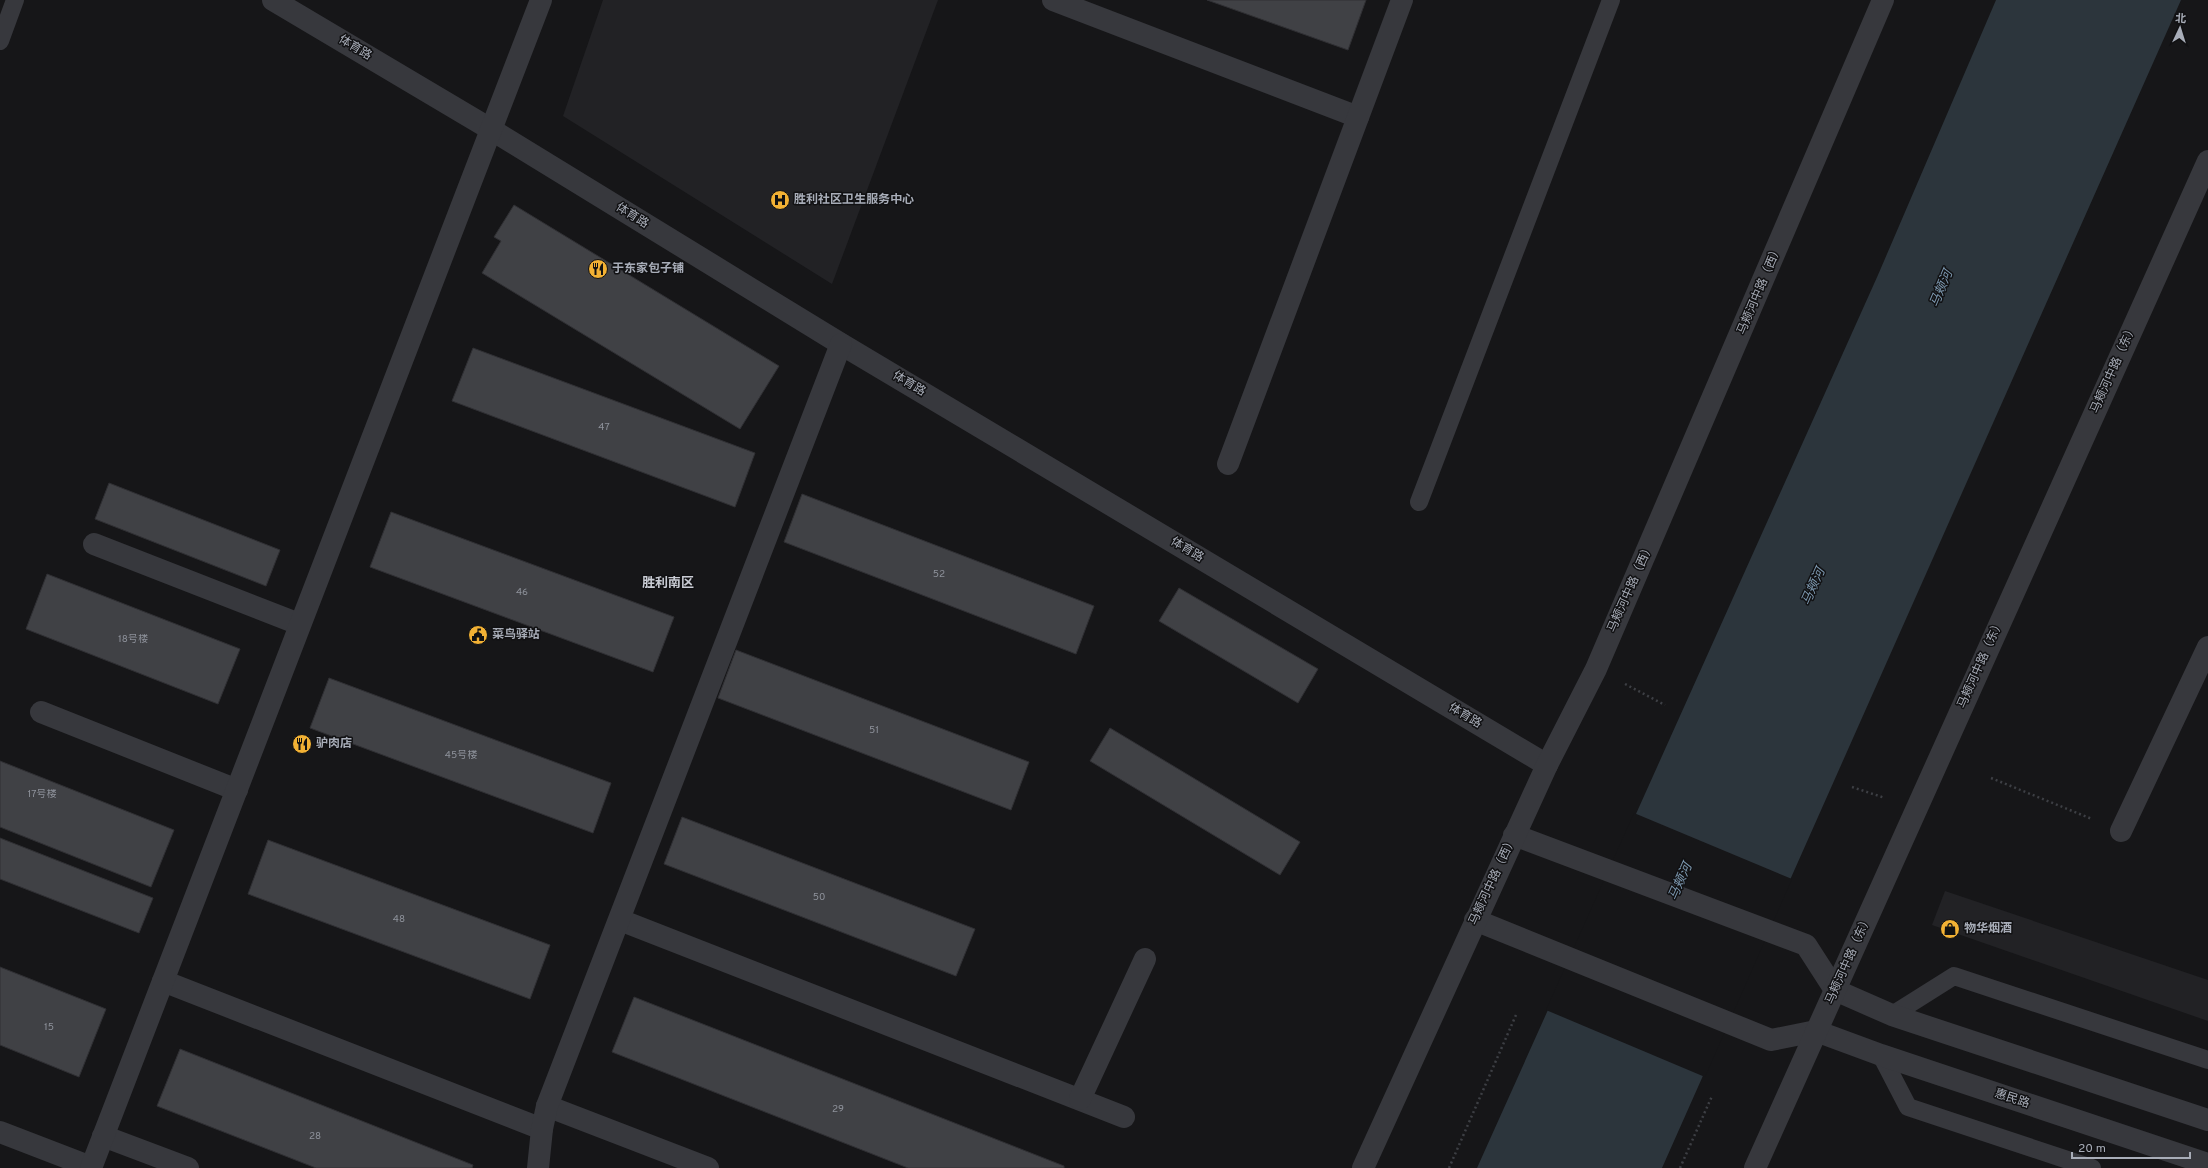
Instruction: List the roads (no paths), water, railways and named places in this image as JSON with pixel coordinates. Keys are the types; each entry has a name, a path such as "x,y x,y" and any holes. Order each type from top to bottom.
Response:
{"street":[{"name":"体育路","path":"273,0 492,130 841,344 1547,765"},
{"path":"0,1132 91,1168 237,790 299,624 492,130 541,0"},
{"path":"1053,0 1358,117"},
{"path":"1228,464 1402,0"},
{"name":"马颊河中路（西）","path":"1363,1168 1514,835 1547,765 1596,669 1883,0"},
{"name":"马颊河中路（东）","path":"1755,1168 2208,161"},
{"path":"538,1168 542,1129 547,1106 841,344"},
{"path":"94,544 299,624"},
{"path":"2121,831 2208,647"},
{"path":"41,712 237,790"},
{"path":"1514,835 1806,945 1835,990 1892,1015 2208,1120"},
{"path":"620,920 1124,1117"},
{"path":"1475,920 1506,934 1771,1040 1816,1031"},
{"path":"1080,1099 1145,959"},
{"path":"163,981 542,1129"},
{"name":"惠民路","path":"1816,1031 1881,1055 2208,1164"},
{"path":"547,1106 708,1168"},
{"path":"103,1136 188,1168"}],"lane":[{"path":"0,41 15,0"},
{"path":"1419,502 1611,0"},
{"path":"1892,1015 1954,976 2208,1060"},
{"path":"1881,1055 1908,1106 2092,1168"}],"water":[{"name":"马颊河","path":"1996,0 2181,0 1662,1168 1477,1168 1878,275"}],"place":[{"name":"胜利社区卫生服务中心","path":"780,200"},
{"name":"于东家包子铺","path":"598,269"},
{"name":"菜鸟驿站","path":"478,635"},
{"name":"驴肉店","path":"302,744"},
{"name":"物华烟酒","path":"1950,929"}],"district":[{"name":"胜利南区","path":"668,584"}]}
